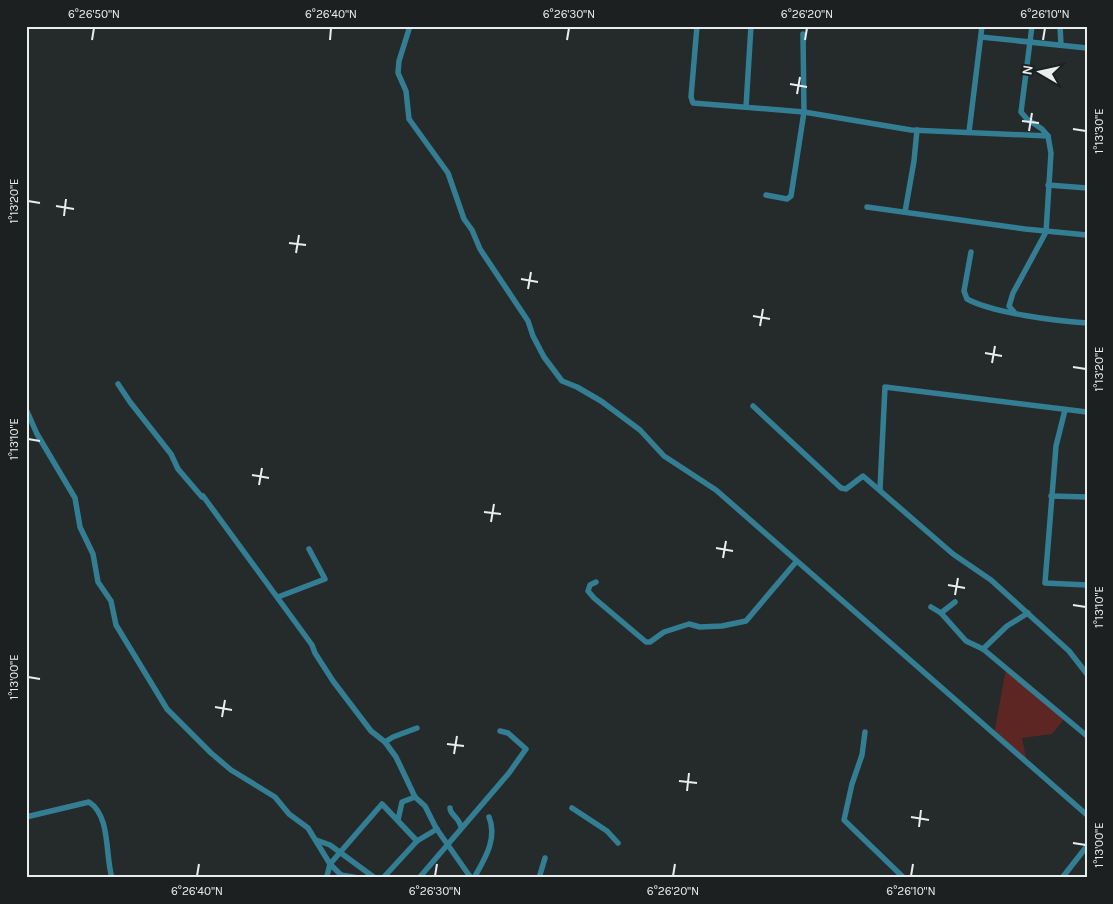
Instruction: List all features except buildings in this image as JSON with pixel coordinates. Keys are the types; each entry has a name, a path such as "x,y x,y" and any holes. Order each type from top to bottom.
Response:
{"street":[{"path":"410,26 398,60 398,73 406,92 409,120 448,174 464,219 472,230 480,249 528,320 533,336 555,373 562,381 577,387 601,401 640,430 664,456 716,490 1087,815"},
{"path":"697,26 691,96 693,103 804,112 917,130 1048,136"},
{"path":"746,108 750,26"},
{"path":"969,132 982,26"},
{"path":"1014,312 1010,306 1014,293 1046,232 1051,153 1048,136 1021,112 1032,26"},
{"path":"1060,26 1061,45"},
{"path":"766,195 786,199 791,196 804,112 803,34"},
{"path":"981,37 1087,48"},
{"path":"905,212 914,161 917,130"},
{"path":"1048,185 1087,188"},
{"path":"867,207 1046,232 1087,235"},
{"path":"971,252 964,292 967,299 1014,312 1062,321 1087,323"},
{"path":"118,384 171,454 187,480 202,498 203,496 278,598 312,645 333,681 371,731 385,742 401,766 415,797 425,806 437,829 472,878 485,857 492,834 489,817"},
{"path":"880,489 885,387 1032,403 1065,410 1087,412"},
{"path":"753,406 841,488 846,489 863,476 880,489 954,554 991,580 1069,652 1087,674"},
{"path":"26,409 36,434 75,498 80,527 93,554 98,582 111,601 116,625 167,709 181,725 224,765 275,797 289,814 308,828 330,864 343,876 358,878"},
{"path":"1065,410 1056,446 1045,583 1087,585"},
{"path":"1052,496 1087,497"},
{"path":"278,598 325,579 310,549"},
{"path":"596,582 590,585 588,590 594,598 646,642 650,642 664,632 688,624 700,627 722,626 746,621 796,562"},
{"path":"941,613 955,602"},
{"path":"931,607 941,613 966,641 983,649 1087,736"},
{"path":"983,649 1007,626 1028,614"},
{"path":"385,742 418,728"},
{"path":"419,878 447,843 509,773 526,749 508,733 500,731"},
{"path":"865,732 862,755 852,784 844,820 904,878"},
{"path":"398,820 402,802 415,797"},
{"path":"26,816 89,802 95,805 107,834 112,878"},
{"path":"327,876 330,864 382,804 417,841"},
{"path":"450,808 451,813 460,821 461,827"},
{"path":"572,808 607,831 618,843"},
{"path":"383,878 417,841 437,829"},
{"path":"316,840 330,845 375,878"},
{"path":"1062,878 1087,846"},
{"path":"539,878 545,858"}],"shaded area":[{"path":"1006,669 1065,718 1052,734 1022,738 1027,763 994,734"}]}
